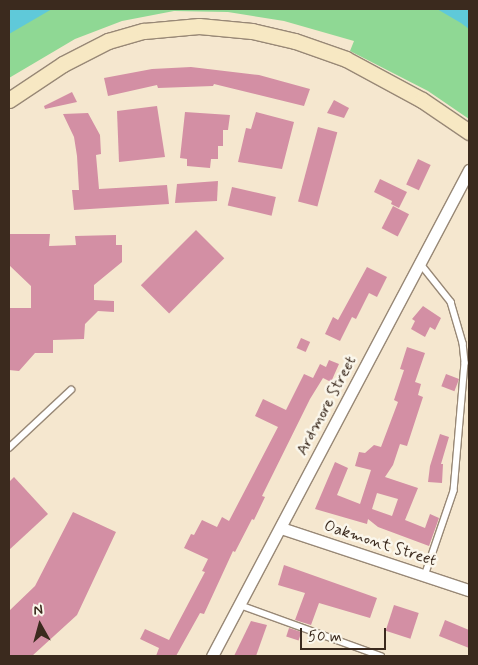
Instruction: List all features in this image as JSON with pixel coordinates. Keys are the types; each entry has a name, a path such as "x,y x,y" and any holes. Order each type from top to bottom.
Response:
{"main road":[{"path":"9,100 63,64 108,42 144,31 199,26 252,31 295,41 346,59 422,100 469,132"}],"street":[{"name":"Ardmore Street","path":"212,656 469,170"},
{"name":"Oakmont Street","path":"280,528 469,590"}],"lane":[{"path":"420,263 451,302 464,343 465,363 454,491 425,576"},
{"path":"9,448 71,390"},
{"path":"240,605 382,656"}],"green space":[{"path":"9,9 469,9 469,119 428,91 350,51 354,41 284,21 228,12 174,11 122,21 75,39 9,78"}],"water":[{"path":"9,9 52,9 9,34"},
{"path":"437,9 469,9 469,29 461,23"}],"building":[{"path":"191,67 259,75 310,89 304,106 214,84 213,86 158,88 157,85 108,96 104,78 152,69"},
{"path":"72,92 77,102 45,109 44,106"},
{"path":"334,100 349,108 344,118 327,113"},
{"path":"157,106 165,157 119,162 117,111"},
{"path":"185,112 230,115 228,130 223,130 223,146 218,146 218,159 211,159 210,168 187,166 187,159 180,158"},
{"path":"256,112 294,122 282,169 238,162 246,128 251,129"},
{"path":"88,113 100,135 101,154 96,155 99,189 167,185 169,204 74,210 72,190 79,190 77,156 74,137 63,114"},
{"path":"318,127 337,132 317,207 298,201"},
{"path":"418,159 431,165 419,190 406,184"},
{"path":"380,179 407,192 399,208 391,204 392,201 374,192"},
{"path":"218,181 217,201 175,203 177,184"},
{"path":"232,187 276,197 272,216 228,206"},
{"path":"393,206 409,214 398,236 382,228"},
{"path":"196,230 224,258 169,313 141,285"},
{"path":"9,234 50,234 49,246 76,245 75,236 116,235 116,245 122,245 122,262 94,285 94,300 114,301 114,312 98,311 85,324 84,339 53,340 53,353 35,353 19,371 9,370 9,308 31,308 31,286 9,265"},
{"path":"367,267 387,277 377,297 369,293 356,319 352,317 340,341 325,334 333,317 338,320"},
{"path":"423,306 441,318 435,330 430,327 425,337 411,329 415,321 412,319"},
{"path":"301,338 310,342 306,352 297,348"},
{"path":"407,347 425,353 415,382 421,384 418,395 423,397 407,446 400,444 393,465 385,477 418,488 405,520 425,528 430,514 439,518 429,546 378,527 368,519 367,524 315,509 335,462 348,468 337,495 360,504 371,470 355,466 359,452 365,453 374,445 381,447 398,402 394,400 404,370 400,369","holes":["377,493 398,499 392,516 372,509"]},
{"path":"329,360 339,364 331,382 323,378 310,399 262,496 265,497 254,520 252,519 235,552 233,551 204,614 200,613 176,656 156,656 159,648 140,639 145,629 169,640 205,572 202,571 208,559 184,548 191,534 194,535 202,520 217,527 222,517 229,521 278,427 255,416 263,399 286,410 304,374 313,378 320,364 326,367"},
{"path":"446,374 459,379 454,391 441,386"},
{"path":"440,434 449,437 441,464 443,464 442,483 428,482 430,466"},
{"path":"14,477 48,514 9,550 9,482"},
{"path":"73,512 116,532 77,615 32,656 9,656 9,611 35,586"},
{"path":"284,565 377,598 370,618 319,603 311,625 295,620 305,593 278,585"},
{"path":"394,605 419,613 410,639 386,631"},
{"path":"445,620 469,630 469,648 439,636"},
{"path":"251,621 267,625 256,656 234,656"},
{"path":"289,628 301,632 299,641 286,637"}]}
